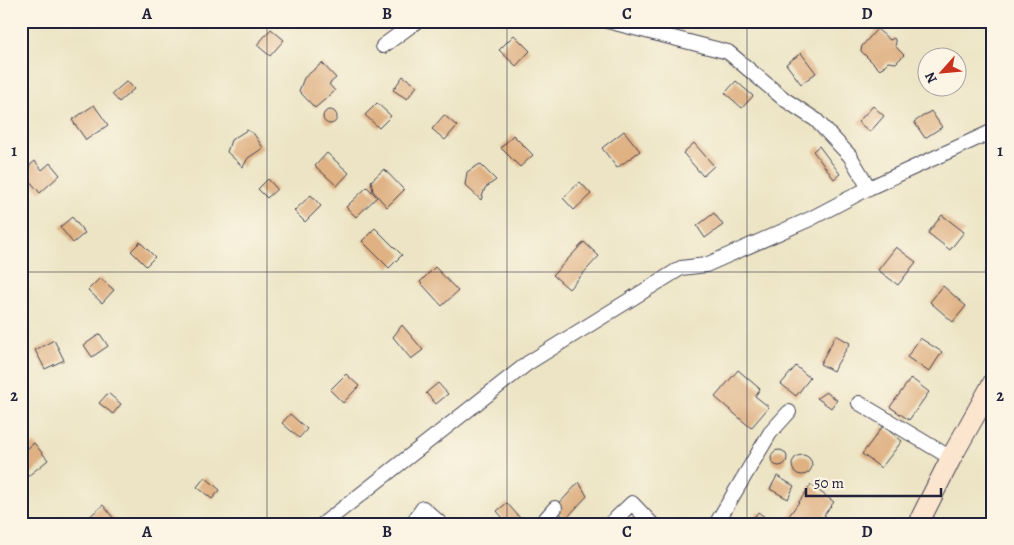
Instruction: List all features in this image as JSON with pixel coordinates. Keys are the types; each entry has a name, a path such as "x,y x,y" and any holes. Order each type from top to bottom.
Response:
{"main road":[{"path":"918,524 951,458 993,383"}],"street":[{"path":"383,46 418,21"},
{"path":"607,21 728,52 784,99 816,120 850,156 869,188"},
{"path":"323,524 528,363 680,268 706,265 810,219 869,188 993,131"},
{"path":"859,403 951,458"},
{"path":"716,524 770,433 789,412"},
{"path":"610,524 632,503 652,524"},
{"path":"412,524 424,508 441,524"},
{"path":"541,524 555,508"}],"building":[{"path":"271,29 284,40 270,56 257,45"},
{"path":"877,29 890,40 894,38 895,46 904,55 896,63 888,62 880,70 861,51 862,46"},
{"path":"514,35 530,51 516,66 499,50"},
{"path":"801,53 816,73 801,84 786,64"},
{"path":"322,63 336,78 329,84 335,91 315,108 299,91 304,78"},
{"path":"403,76 417,86 407,99 393,90"},
{"path":"127,81 134,89 119,102 112,94"},
{"path":"736,81 753,96 742,108 725,93"},
{"path":"377,103 391,116 379,128 365,115"},
{"path":"94,105 108,125 86,140 72,120"},
{"path":"873,106 884,116 870,132 858,122"},
{"path":"330,110 335,112 337,117 335,122 330,124 325,122 323,117 325,112"},
{"path":"931,111 942,127 925,138 914,122"},
{"path":"444,115 457,126 445,140 432,129"},
{"path":"247,130 254,134 263,148 248,158 243,167 227,152 231,140"},
{"path":"624,131 640,151 617,168 602,148"},
{"path":"513,135 533,155 520,167 501,148"},
{"path":"694,143 714,166 703,176 683,153"},
{"path":"819,146 840,174 834,179 813,151"},
{"path":"327,153 349,173 337,186 315,166"},
{"path":"35,161 42,170 50,163 60,175 40,193 22,172"},
{"path":"480,164 496,180 485,188 481,200 465,185 467,172"},
{"path":"384,169 404,190 387,207 373,191 371,181"},
{"path":"268,179 277,189 267,198 258,189"},
{"path":"580,182 591,194 574,210 563,198"},
{"path":"367,187 377,197 356,217 346,207"},
{"path":"311,195 321,206 305,222 294,211"},
{"path":"714,213 723,225 705,238 697,226"},
{"path":"942,215 964,232 950,250 928,233"},
{"path":"72,217 85,233 73,243 60,227"},
{"path":"375,228 402,255 389,268 362,241"},
{"path":"140,242 155,257 146,266 131,251"},
{"path":"584,242 599,256 569,289 553,275"},
{"path":"896,247 916,262 898,285 878,270"},
{"path":"435,267 458,291 442,306 420,282"},
{"path":"993,267 993,280 986,274"},
{"path":"100,278 114,290 102,303 88,290"},
{"path":"943,286 966,306 953,322 930,302"},
{"path":"402,325 423,350 411,359 393,337"},
{"path":"100,334 108,346 92,357 84,345"},
{"path":"836,335 850,343 833,371 820,364"},
{"path":"920,338 942,352 929,372 907,357"},
{"path":"54,340 64,360 45,369 35,350"},
{"path":"796,366 810,378 796,396 781,384"},
{"path":"738,370 760,389 755,396 769,407 751,428 715,397"},
{"path":"346,374 359,386 343,403 330,390"},
{"path":"911,378 929,392 909,420 890,407"},
{"path":"438,383 448,394 436,404 426,393"},
{"path":"826,392 837,400 831,408 817,398"},
{"path":"108,393 121,404 113,414 99,403"},
{"path":"290,414 307,429 299,438 282,423"},
{"path":"883,426 902,441 881,468 862,454"},
{"path":"34,443 48,460 27,477 21,471 21,454"},
{"path":"776,450 782,450 787,455 785,464 776,466 771,461 771,455"},
{"path":"802,455 809,458 812,465 809,472 802,475 795,472 792,465 795,458"},
{"path":"777,476 794,486 788,499 770,489"},
{"path":"205,477 220,490 212,499 197,487"},
{"path":"579,482 587,496 566,519 555,508"},
{"path":"811,485 834,502 824,515 836,524 791,524 786,520"},
{"path":"507,503 520,518 513,524 508,524 497,511"},
{"path":"103,505 118,524 81,524"},
{"path":"758,512 774,524 750,524"}]}
